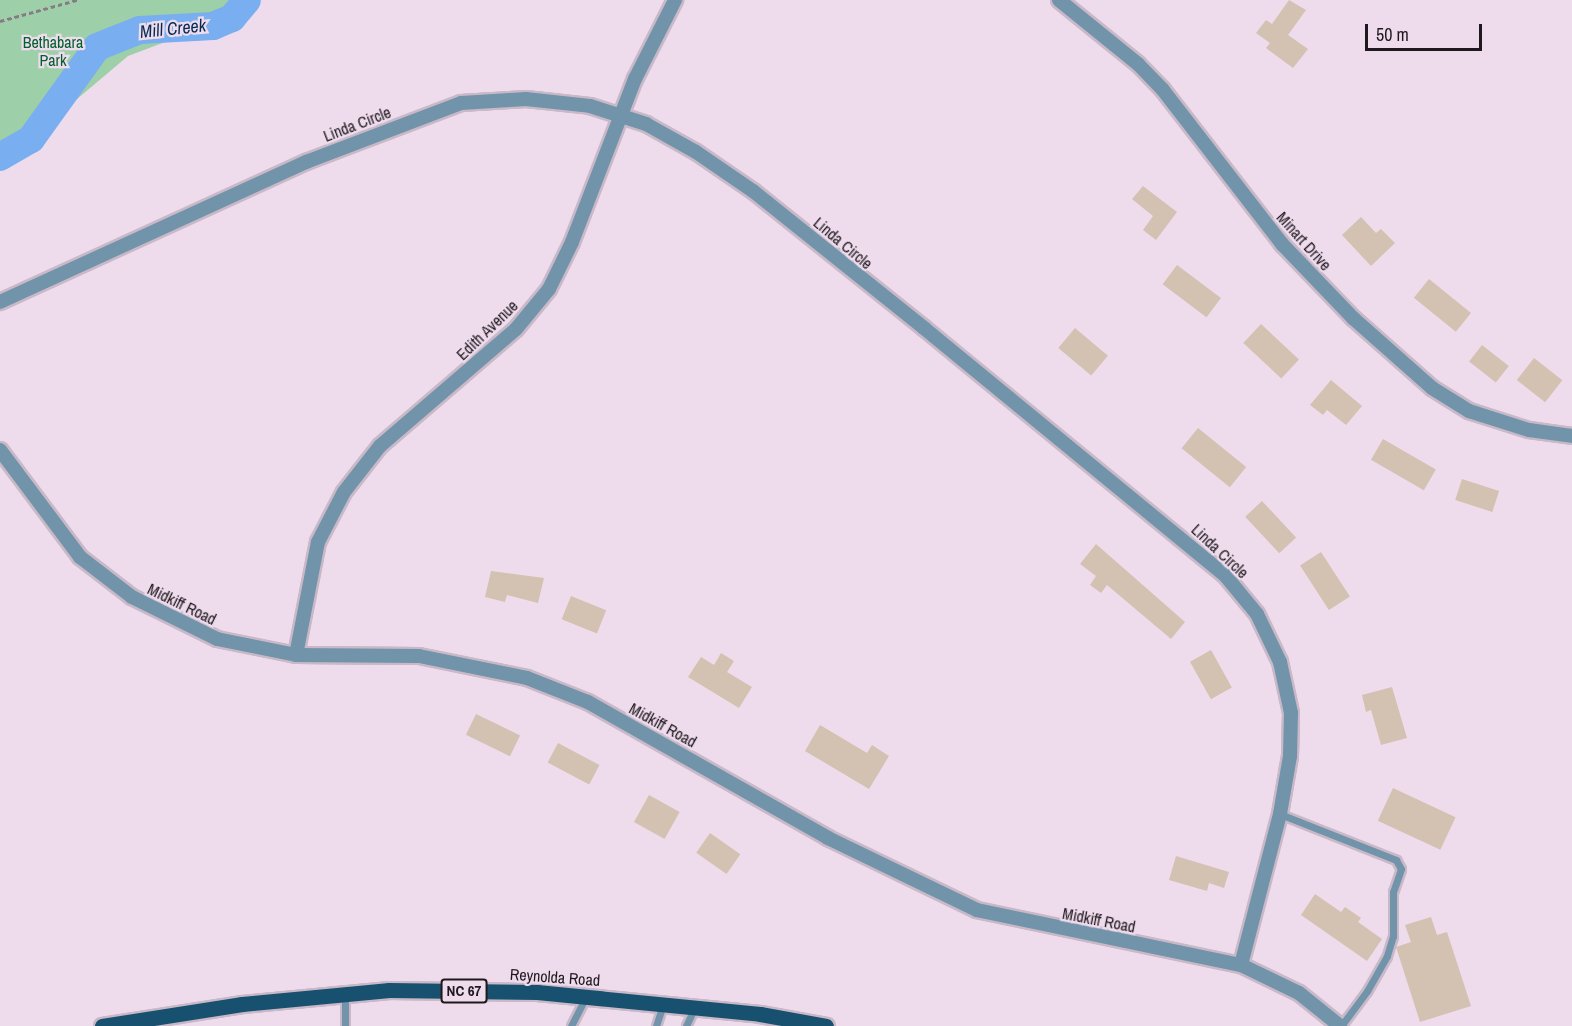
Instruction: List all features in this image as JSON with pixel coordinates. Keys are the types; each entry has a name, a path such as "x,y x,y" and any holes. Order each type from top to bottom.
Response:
{"main road":[{"name":"Reynolda Road","path":"102,1026 242,1004 345,993 537,992 760,1014 826,1026"}],"street":[{"name":"Edith Avenue","path":"296,655 318,542 344,492 380,446 516,329 549,289 572,242 621,114 675,0"},
{"name":"Minart Drive","path":"1059,0 1158,85 1282,244 1353,318 1432,388 1469,411 1529,430 1572,436"},
{"name":"Linda Circle","path":"0,302 306,162 460,103 526,99 621,114 696,152 753,191 1224,574 1257,614 1280,662 1291,713 1290,756 1280,814 1240,965"},
{"name":"Midkiff Road","path":"0,450 80,557 132,597 217,639 296,655 419,656 527,678 588,702 828,838 977,910 1240,965 1299,993 1340,1026"}],"lane":[{"path":"1280,814 1395,860 1401,869 1393,892 1393,936 1387,956 1367,991 1340,1026"},
{"path":"345,993 345,1026"},
{"path":"571,1026 586,997"},
{"path":"656,1026 663,1005"},
{"path":"686,1026 694,1009"}],"path":[{"path":"0,21 77,0"}],"green space":[{"name":"Bethabara Park","path":"0,0 255,0 237,15 128,56 0,164"}],"building":[{"path":"1289,0 1306,10 1288,35 1308,49 1293,68 1266,48 1270,43 1256,33 1266,20 1272,24"},
{"path":"1143,186 1177,212 1156,240 1143,230 1153,216 1132,199"},
{"path":"1361,217 1376,233 1381,229 1395,243 1371,266 1342,235"},
{"path":"1177,265 1221,298 1206,317 1163,284"},
{"path":"1429,279 1471,313 1456,332 1414,298"},
{"path":"1261,324 1299,359 1281,378 1243,343"},
{"path":"1075,328 1108,356 1091,376 1058,348"},
{"path":"1482,345 1509,366 1496,382 1469,362"},
{"path":"1534,358 1562,380 1545,402 1517,380"},
{"path":"1331,380 1362,406 1346,425 1327,410 1323,415 1310,405"},
{"path":"1198,428 1246,467 1230,487 1182,448"},
{"path":"1383,439 1436,470 1424,490 1371,460"},
{"path":"1462,479 1499,491 1492,512 1455,500"},
{"path":"1262,501 1296,538 1279,553 1245,517"},
{"path":"1096,544 1185,622 1171,639 1107,585 1101,593 1090,585 1096,576 1080,564"},
{"path":"1321,552 1350,596 1329,610 1300,566"},
{"path":"491,571 544,578 538,603 507,595 505,602 485,597"},
{"path":"571,596 606,610 597,633 562,619"},
{"path":"1211,650 1232,688 1211,699 1190,662"},
{"path":"721,653 734,661 727,672 752,687 739,708 688,677 701,657 714,665"},
{"path":"1392,687 1407,738 1381,745 1371,710 1366,712 1362,695"},
{"path":"476,714 520,735 510,756 466,735"},
{"path":"820,725 867,753 872,745 889,756 869,789 805,751"},
{"path":"558,743 599,765 589,784 548,762"},
{"path":"1393,788 1456,817 1440,850 1378,821"},
{"path":"649,795 680,812 665,839 634,822"},
{"path":"710,833 740,854 727,874 696,853"},
{"path":"1176,856 1229,872 1224,888 1209,883 1207,891 1169,880"},
{"path":"1315,894 1341,912 1345,907 1361,918 1358,922 1382,939 1367,961 1301,915"},
{"path":"1431,917 1437,935 1447,932 1471,1006 1420,1022 1396,947 1411,942 1405,925"}],"waterway":[{"name":"Mill Creek","path":"0,157 31,139 97,47 140,30 213,26 232,18 247,0"}]}
